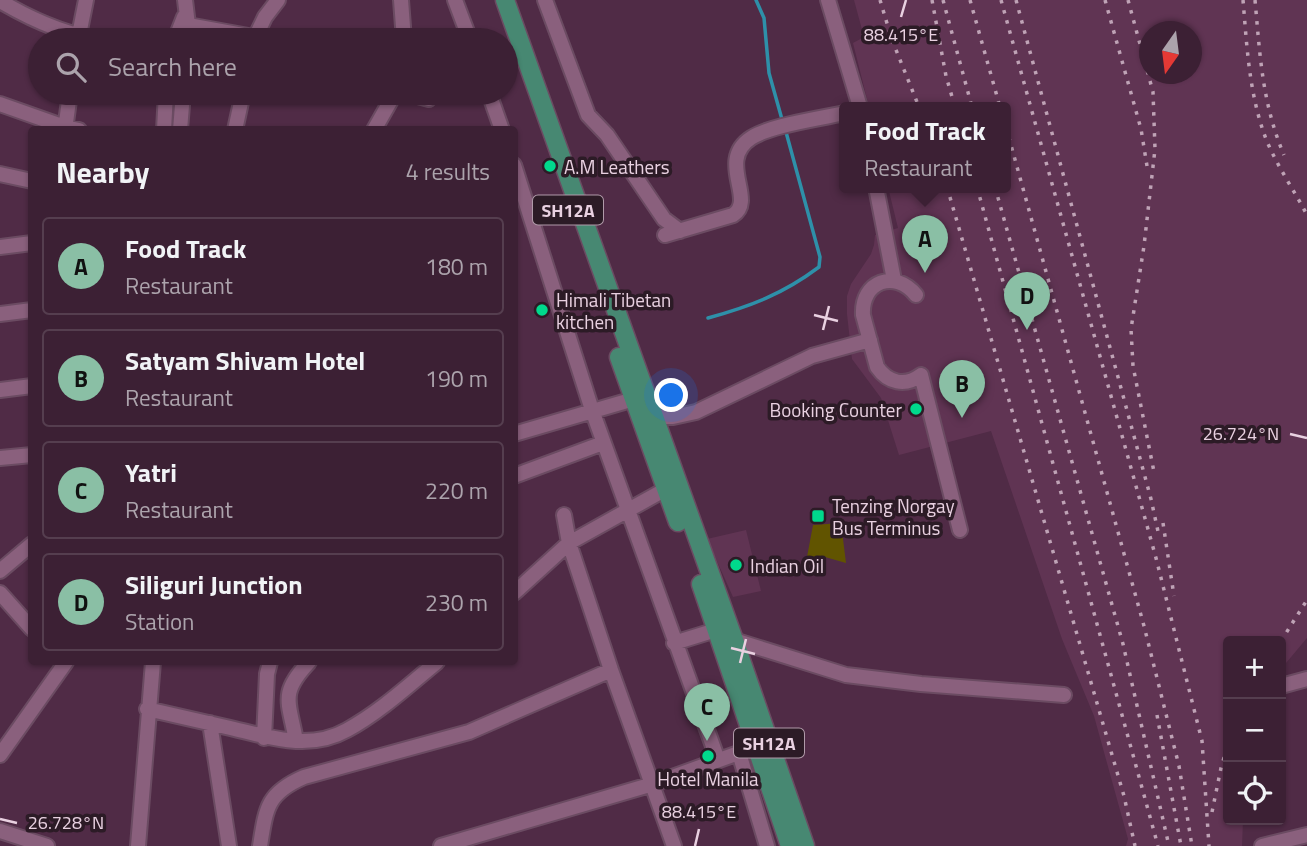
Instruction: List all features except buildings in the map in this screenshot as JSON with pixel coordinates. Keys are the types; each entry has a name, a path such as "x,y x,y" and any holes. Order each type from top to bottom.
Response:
{"main road":[{"name":"SH12A","path":"493,0 503,28"},
{"name":"SH12A","path":"505,0 515,28"},
{"name":"SH12A","path":"518,38 648,419 734,640 754,745 805,846"},
{"name":"SH12A","path":"518,71 634,399 648,419 666,489 788,842"}],"street":[{"path":"80,28 86,0"},
{"path":"261,28 278,0"},
{"path":"401,0 403,28"},
{"path":"455,0 466,28"},
{"path":"545,0 588,115 607,135 664,219 680,231"},
{"path":"828,0 859,102"},
{"path":"0,1 52,28"},
{"path":"186,12 226,28"},
{"path":"0,104 61,126"},
{"path":"69,126 70,105"},
{"path":"164,126 165,105"},
{"path":"180,126 182,105"},
{"path":"236,126 240,105"},
{"path":"376,126 388,105"},
{"path":"493,105 501,126"},
{"path":"665,235 733,215 738,211 742,198 735,167 740,150 750,139 776,129 839,114"},
{"path":"0,174 28,180"},
{"path":"518,178 603,443 718,760"},
{"path":"877,193 894,280"},
{"path":"0,247 28,244"},
{"path":"916,295 902,282 894,280 876,284 865,298 863,315 877,367 889,379 907,382 921,375 960,530"},
{"path":"0,314 28,310"},
{"path":"648,419 696,412 812,356 870,340"},
{"path":"0,390 28,386"},
{"path":"518,433 634,399"},
{"path":"518,475 603,443"},
{"path":"0,458 28,455"},
{"path":"518,589 569,543 666,489"},
{"path":"564,515 569,543 611,670 674,846"},
{"path":"0,571 28,547"},
{"path":"0,593 28,624"},
{"path":"674,643 716,630"},
{"path":"734,640 846,675 1063,695"},
{"path":"0,755 62,665"},
{"path":"138,846 153,665"},
{"path":"264,738 269,665"},
{"path":"296,741 288,691 296,675 306,665"},
{"path":"147,709 264,738 296,741 322,739 348,730 433,665"},
{"path":"260,846 266,809 273,796 285,785 304,776 470,732 611,670"},
{"path":"1286,685 1307,680"},
{"path":"210,723 229,846"},
{"path":"441,846 653,784 754,745 767,846 788,842"},
{"path":"0,831 47,846"},
{"path":"1262,846 1307,835"}],"shaded area":[{"path":"854,0 1307,0 1307,638 1286,663 1286,636 1223,636 1223,825 1243,825 1242,846 1126,846 1128,839 1094,716 1062,639 991,431 899,455 881,398 852,359 847,296 851,284 871,254 875,235 898,228 889,193 1011,193 1011,102 868,102 853,43 864,37"},
{"path":"841,523 846,563 825,557 807,557 813,525"},
{"name":"Indian Oil","path":"746,530 761,591 733,597 707,539"}],"waterway":[{"path":"756,0 764,18 769,73 783,123"},
{"path":"708,318 766,298 793,285 819,267 820,257 786,132"}],"railway":[{"path":"880,0 892,40 917,102"},
{"path":"932,0 954,102"},
{"path":"943,0 971,102"},
{"path":"970,0 999,102"},
{"path":"1001,0 1156,558 1202,741 1209,846"},
{"path":"1016,0 1159,536"},
{"path":"1105,0 1141,129 1147,166"},
{"path":"1128,0 1153,92 1155,149 1131,329 1133,366 1154,472"},
{"path":"1243,0 1250,70 1260,122 1275,159 1307,215"},
{"path":"1255,0 1266,98 1284,155"},
{"path":"1011,145 1144,626 1179,766 1192,846"},
{"path":"949,193 1124,796 1135,846"},
{"path":"979,193 1158,846"},
{"path":"997,193 1123,644 1169,846"},
{"path":"1163,523 1174,596"},
{"path":"1284,636 1307,600"},
{"path":"1157,715 1181,846"},
{"path":"1212,812 1223,761"}],"place":[{"name":"A.M Leathers","path":"550,166"},
{"name":"Food Track","path":"925,273"},
{"name":"Himali Tibetan kitchen","path":"542,310"},
{"name":"Siliguri Junction","path":"1027,330"},
{"name":"Booking Counter","path":"916,409"},
{"name":"Satyam Shivam Hotel","path":"962,418"},
{"name":"Tenzing Norgay Bus Terminus","path":"818,516"},
{"name":"Indian Oil","path":"736,565"},
{"name":"Yatri","path":"707,741"},
{"name":"Hotel Manila","path":"708,756"}]}
